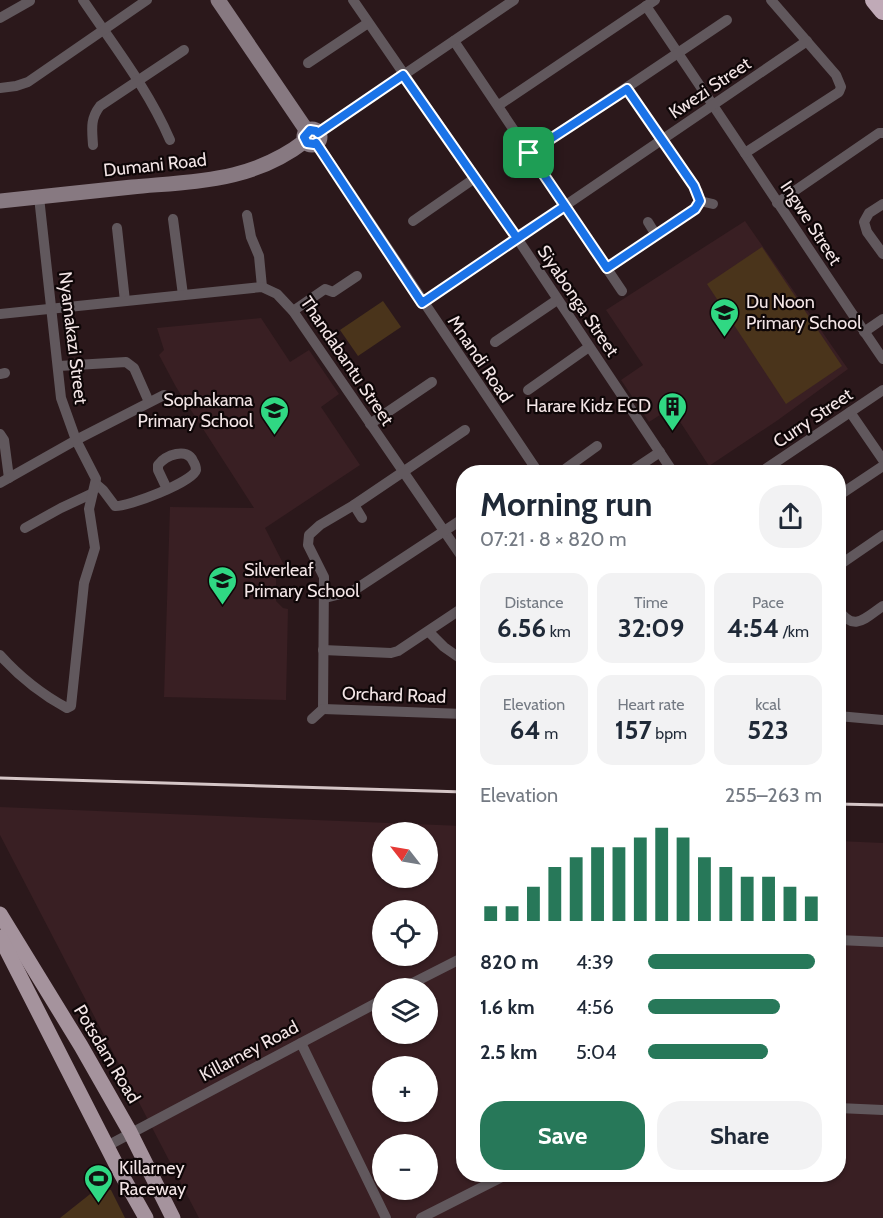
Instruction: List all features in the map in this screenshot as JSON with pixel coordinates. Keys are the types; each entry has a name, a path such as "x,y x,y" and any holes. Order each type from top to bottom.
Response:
{"highway":[{"path":"874,0 883,11"}],"main road":[{"name":"Potsdam Road","path":"0,914 81,1046 130,1132 173,1218"},
{"name":"Potsdam Road","path":"0,937 146,1218"}],"street":[{"path":"83,0 138,79 160,116 170,140"},
{"path":"0,88 28,82 147,0"},
{"path":"218,0 312,137"},
{"name":"Siyabonga Street","path":"353,0 517,238 669,465"},
{"name":"Dumani Road","path":"0,201 219,178 269,164 286,155 514,0"},
{"path":"746,153 839,92 841,83 771,0"},
{"path":"0,18 30,1"},
{"path":"499,105 650,3"},
{"name":"Ingwe Street","path":"650,3 679,54 713,106 883,359"},
{"path":"529,153 727,20"},
{"path":"308,63 368,23"},
{"path":"454,41 622,291"},
{"name":"Kwezi Street","path":"422,303 807,41"},
{"path":"93,145 91,125 95,112 110,98 184,50"},
{"path":"627,89 694,186 700,201"},
{"path":"777,203 879,133 883,134"},
{"name":"Mnandi Road","path":"312,137 530,465"},
{"path":"413,221 475,178"},
{"name":"Nyamakazi Street","path":"39,197 61,398 76,440 96,480 114,505 118,507 140,502 167,489"},
{"path":"700,201 713,204"},
{"path":"607,268 695,209 700,201"},
{"path":"883,204 869,213 864,222 867,232 883,254"},
{"path":"0,314 262,287 259,256 251,237 247,215"},
{"path":"173,219 183,295"},
{"path":"648,222 656,235"},
{"path":"117,228 125,301"},
{"path":"293,311 325,290 333,292 357,276"},
{"name":"Thandabantu Street","path":"262,287 278,294 293,311 456,549"},
{"path":"495,342 557,300"},
{"path":"864,332 883,319"},
{"path":"528,390 589,347"},
{"path":"59,366 126,362 131,364 137,372 149,402"},
{"path":"370,424 432,382"},
{"name":"Curry Street","path":"771,465 883,390"},
{"path":"0,434 4,440 4,481 76,440 164,395"},
{"path":"850,412 883,460"},
{"path":"312,719 323,709 325,598 324,578 308,545 309,535 320,525 354,505 465,430"},
{"path":"571,465 597,446"},
{"path":"640,465 660,452"},
{"path":"846,491 883,466"},
{"path":"0,655 54,700 67,708 71,706 84,583 95,548 89,509 96,480"},
{"path":"25,528 91,495"},
{"path":"354,505 362,518"},
{"path":"325,598 353,591 456,523"},
{"path":"846,560 883,535"},
{"path":"846,620 859,622 883,606"},
{"path":"323,650 394,652 429,632 456,613"},
{"path":"429,632 456,655"},
{"name":"Orchard Road","path":"323,709 456,714"},
{"path":"846,717 883,720"},
{"path":"846,940 883,942"},
{"path":"423,978 456,961"},
{"name":"Killarney Road","path":"107,1146 372,1005"},
{"path":"301,1043 386,1218"},
{"path":"846,1108 883,1110"},
{"path":"421,1218 492,1182"}],"shaded area":[{"name":"Du Noon Primary School","path":"745,221 848,369 778,420 708,465 671,408 649,422 621,380 643,365 606,310"},
{"path":"762,247 842,366 786,404 707,284"},
{"path":"383,301 401,327 358,356 340,330"},
{"path":"261,318 290,362 309,350 339,394 321,407 360,465 265,528 287,571 276,576 276,601 283,608 288,609 286,700 164,697 170,507 254,508 176,387 159,355 164,350 157,328"},
{"path":"0,807 372,822 372,888 438,888 438,825 456,826 456,1182 846,1182 846,841 883,843 883,1218 199,1218 0,835"},
{"name":"Killarney Raceway","path":"99,1187 111,1190 125,1218 60,1218"}],"railway":[{"path":"0,778 456,792"},
{"path":"846,804 883,805"}],"place":[{"name":"Du Noon Primary School","path":"725,338"},
{"name":"Harare Kidz ECD","path":"672,432"},
{"name":"Sophakama Primary School","path":"274,436"},
{"name":"Silverleaf Primary School","path":"223,606"},
{"name":"Killarney Raceway","path":"98,1204"}],"route":[{"path":"529,153 565,206 422,303 316,143 307,143 304,134 313,129 318,133 403,75 517,238 565,206 607,268 695,209 700,201 698,192 627,89 529,153"}]}
